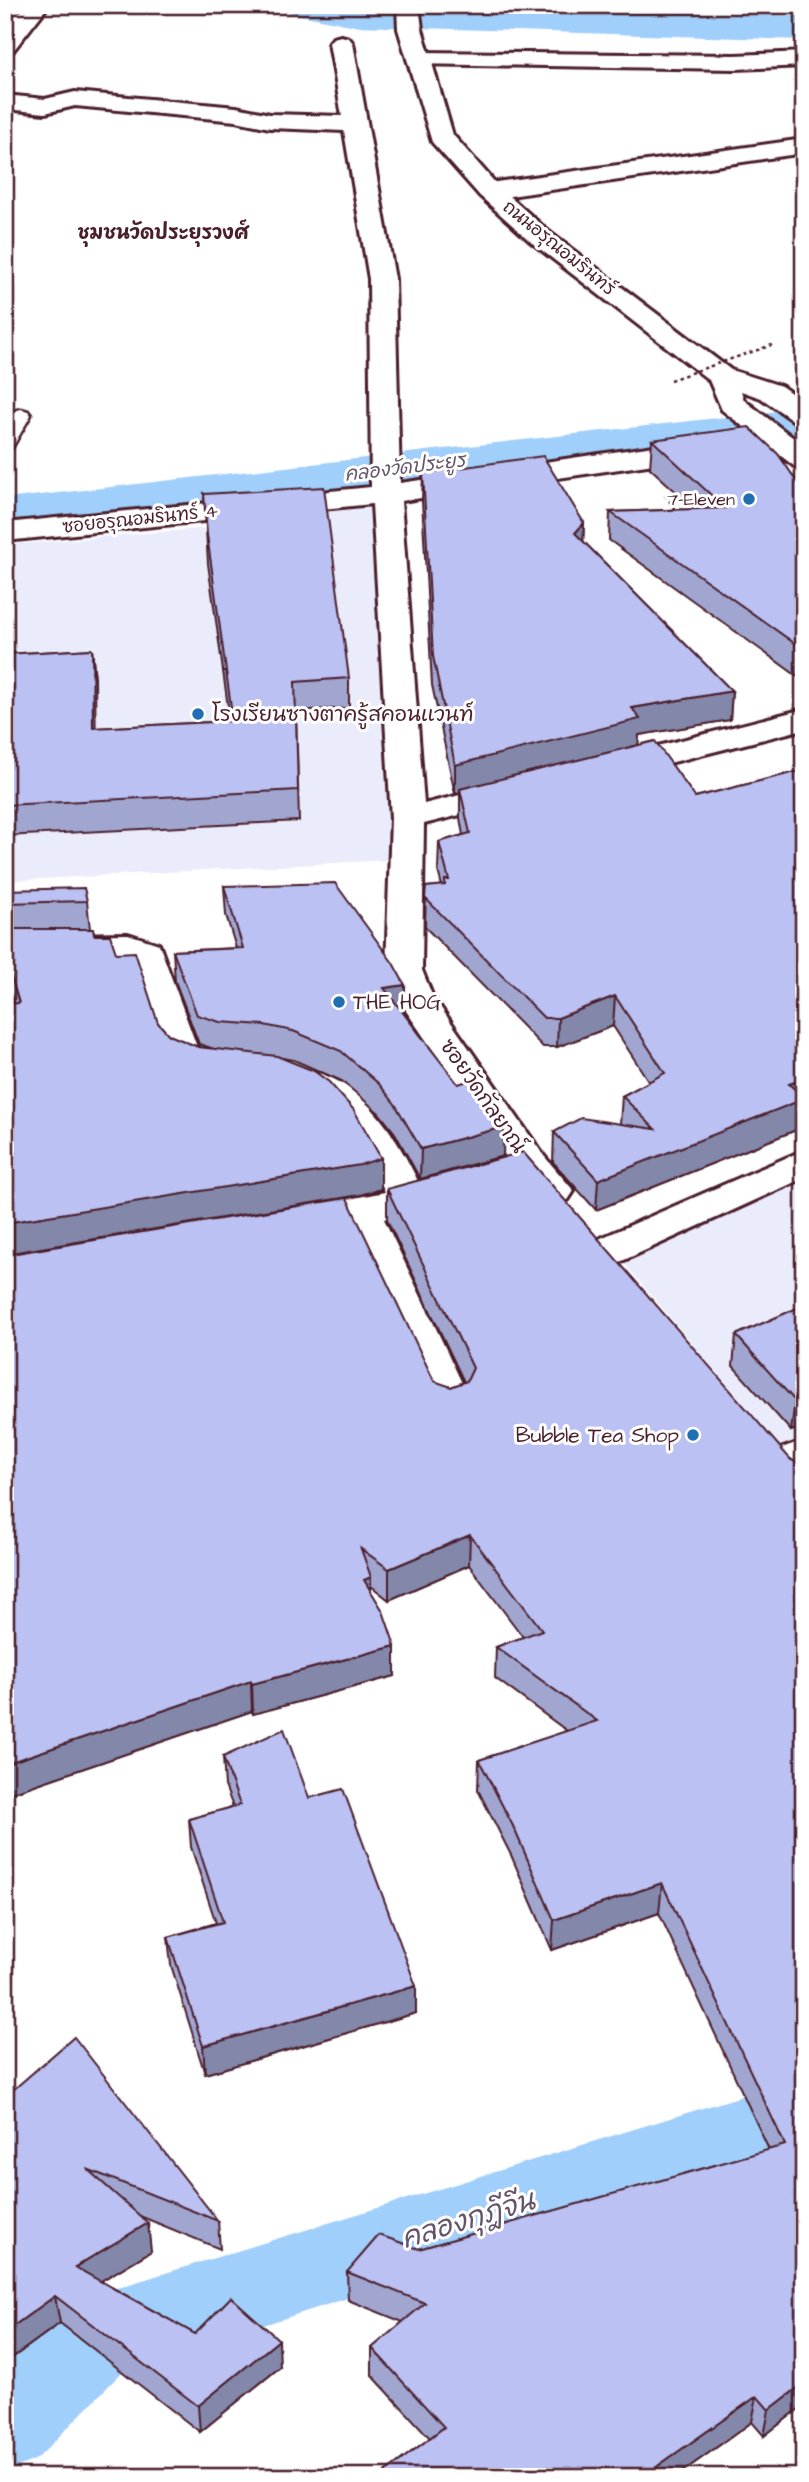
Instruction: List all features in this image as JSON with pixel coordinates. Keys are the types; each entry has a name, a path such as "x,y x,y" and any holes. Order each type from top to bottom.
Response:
{"street":[{"path":"5,46 23,13"},
{"name":"ถนนอรุณอมรินทร์","path":"409,15 441,137 489,191 540,237 721,376 771,392 803,414"},
{"name":"ซอยวัดกัลยาณ์","path":"341,43 382,279 383,453 408,818 404,970 415,997 531,1166 598,1240 804,1163"},
{"path":"419,60 735,62 804,59"},
{"path":"5,102 45,106 75,99 236,114 270,121 355,124"},
{"path":"489,191 804,146"},
{"path":"721,376 733,404 804,460"},
{"name":"ซอยอรุณอมรินทร์ 4","path":"5,533 386,494 638,458 765,431"},
{"path":"587,774 804,719"},
{"path":"408,818 547,783"},
{"path":"5,947 138,947 151,957 181,1053 206,1065 246,1068"},
{"path":"289,1075 322,1088 363,1120 382,1144 408,1200"},
{"path":"266,1227 362,1211 531,1166"},
{"path":"362,1211 450,1400"}],"lane":[{"path":"5,443 21,415"}],"path":[{"path":"670,380 772,345"},
{"path":"638,458 687,524"}],"shaded area":[{"name":"โรงเรียนซางตาครู้สคอนแวนท์","path":"374,506 395,793 390,860 5,881 5,545 208,528"},
{"path":"804,1162 804,1475 605,1241"}],"building":[{"path":"749,427 778,454 804,488 804,650 610,512 725,508 652,440"},
{"path":"543,456 584,523 575,533 732,691 632,708 640,719 455,765 433,656 423,473"},
{"path":"324,487 349,678 295,682 298,790 5,805 5,654 92,649 93,728 233,721 207,535 204,494"},
{"path":"655,741 695,797 804,770 804,1079 789,1084 804,1099 598,1180 554,1132 581,1118 655,1129 622,1096 665,1073 615,996 558,1018 544,1018 425,898 426,887 445,885 445,880 449,880 439,842 470,833 460,789"},
{"path":"335,883 393,963 405,985 384,988 458,1084 471,1080 504,1127 421,1149 395,1104 379,1084 341,1051 293,1031 264,1025 220,1022 197,1015 173,951 243,948 224,886"},
{"path":"84,888 87,901 5,903 5,890"},
{"path":"5,929 93,929 94,935 110,935 116,953 135,952 158,1023 169,1035 198,1047 277,1056 314,1071 329,1082 354,1110 381,1158 360,1165 5,1223 5,1004 19,1003 5,956"},
{"path":"523,1152 791,1460 804,1468 804,2383 769,2410 757,2396 642,2477 379,2477 444,2427 372,2348 425,2303 347,2272 379,2235 419,2249 785,2145 662,1883 554,1920 513,1826 479,1760 597,1721 496,1647 542,1630 470,1535 389,1569 361,1549 371,1577 364,1580 383,1611 395,1646 252,1684 251,1681 5,1764 5,1255 347,1198 434,1381 451,1387 467,1381 473,1368 387,1189"},
{"path":"804,1305 804,1397 795,1401 736,1335"},
{"path":"284,1729 309,1798 343,1789 416,1986 203,2046 168,1937 223,1922 189,1819 240,1805 223,1757"},
{"path":"74,2037 218,2221 87,2169 148,2223 75,2267 195,2334 231,2297 279,2340 198,2406 55,2296 5,2332 5,2097"}],"waterway":[{"path":"304,5 355,14 804,28"},
{"name":"คลองวัดประยูร","path":"5,514 804,422"},
{"name":"คลองกุฎีจีน","path":"5,2428 97,2336 804,2115"}],"place":[{"name":"7-Eleven","path":"749,499"},
{"name":"โรงเรียนซางตาครู้สคอนแวนท์","path":"198,714"},
{"name":"THE HOG","path":"339,1002"},
{"name":"Bubble Tea Shop","path":"693,1435"}],"district":[{"name":"ชุมชนวัดประยุรวงศ์","path":"163,233"}]}
